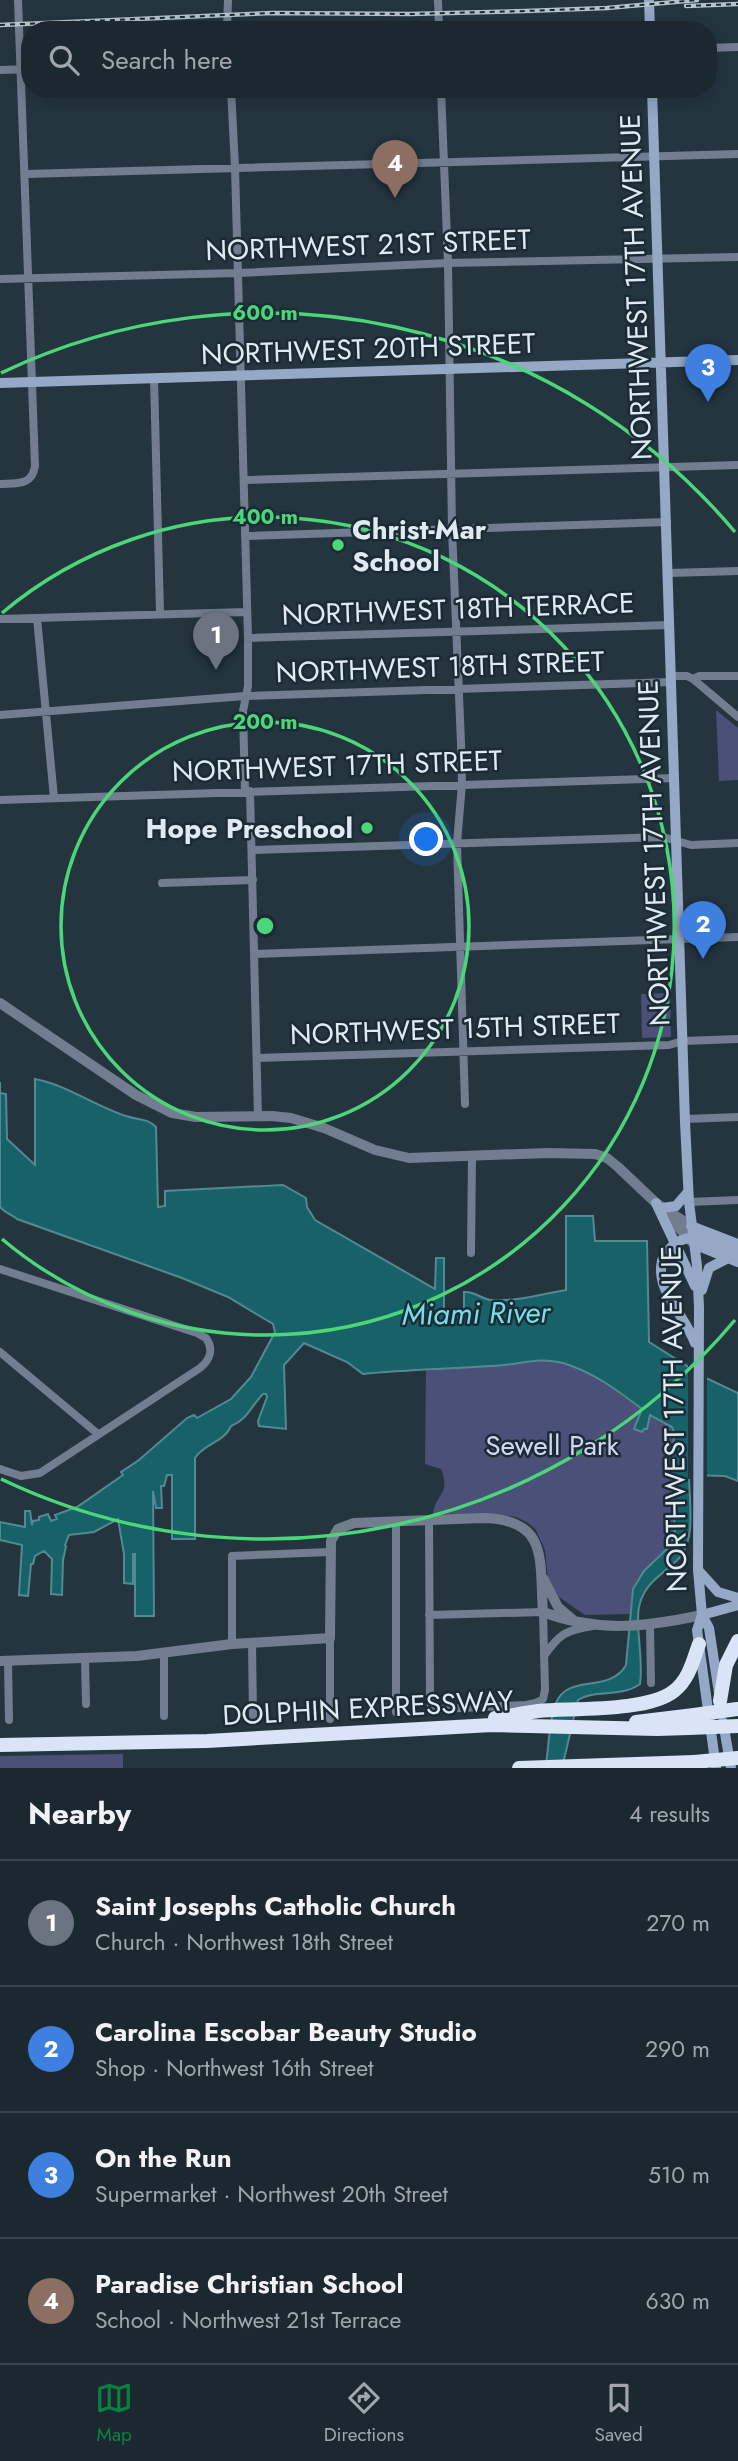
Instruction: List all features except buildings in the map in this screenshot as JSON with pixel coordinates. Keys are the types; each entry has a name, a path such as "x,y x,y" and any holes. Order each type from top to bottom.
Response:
{"highway":[{"path":"720,1702 726,1665 738,1641"},
{"path":"449,1727 546,1706 580,1708 641,1704 667,1696 687,1676 699,1644"},
{"path":"691,1722 738,1709"},
{"path":"691,1722 738,1726"},
{"name":"DOLPHIN EXPRESSWAY","path":"0,1745 207,1741 449,1727 600,1728 691,1722"},
{"path":"519,1768 738,1758"}],"main road":[{"path":"649,0 650,21"},
{"name":"NORTHWEST 17TH AVENUE","path":"652,98 688,1197 699,1295 698,1570 702,1615 698,1630 716,1768"},
{"name":"NORTHWEST 20TH STREET","path":"0,383 738,360"},
{"path":"688,1197 676,1206 660,1206 699,1295"},
{"path":"691,1226 738,1244"},
{"path":"698,1356 689,1325 661,1284 662,1261 671,1246 688,1238 702,1239 735,1257"},
{"path":"694,1244 735,1257"},
{"path":"699,1295 709,1268 735,1257"},
{"path":"698,1570 718,1592 738,1598"},
{"path":"702,1615 738,1605"},
{"name":"NORTHWEST 17TH AVENUE","path":"702,1615 709,1628 731,1768"}],"street":[{"path":"18,0 21,26"},
{"path":"227,21 228,0"},
{"path":"438,0 439,21"},
{"path":"717,48 738,47"},
{"path":"0,70 21,70"},
{"path":"0,484 23,483 33,476 35,466 27,278 26,98"},
{"path":"231,98 248,638 248,686 243,710 253,850 258,1116"},
{"path":"442,98 452,530 462,785 457,844 465,1104"},
{"path":"26,174 444,161 654,158 738,153"},
{"name":"NORTHWEST 21ST STREET","path":"0,279 238,273 448,263 738,257"},
{"path":"154,378 160,613"},
{"path":"244,480 738,465"},
{"path":"245,536 667,522"},
{"path":"668,573 738,571"},
{"name":"NORTHWEST 18TH TERRACE","path":"0,619 247,611"},
{"path":"37,618 54,798"},
{"name":"NORTHWEST 18TH TERRACE","path":"248,638 670,625"},
{"name":"NORTHWEST 18TH STREET","path":"0,715 246,696 672,679 687,676 694,679"},
{"path":"738,676 699,676 694,679 738,717"},
{"path":"714,696 717,684 724,676"},
{"name":"NORTHWEST 17TH STREET","path":"0,800 675,778"},
{"path":"253,850 663,837 691,845 738,843"},
{"path":"162,883 253,880"},
{"path":"255,954 738,937"},
{"path":"0,1003 126,1089 160,1109 178,1115 291,1118 394,1155 418,1158 564,1153 601,1156 628,1175 694,1244"},
{"name":"NORTHWEST 15TH STREET","path":"257,1058 669,1045 683,1041 738,1039"},
{"path":"685,1119 738,1117"},
{"path":"471,1253 472,1156"},
{"path":"688,1197 738,1200"},
{"path":"660,1206 691,1226"},
{"path":"0,1269 197,1333 206,1338 210,1346 209,1359 200,1367 36,1475 21,1476 0,1469"},
{"path":"0,1352 98,1434"},
{"path":"330,1719 330,1552 333,1535 344,1525 429,1520 492,1518 515,1522 529,1533 540,1556 546,1706 437,1709 432,1706 429,1520"},
{"path":"396,1522 396,1712"},
{"path":"232,1644 232,1556 330,1552"},
{"path":"541,1573 556,1604 576,1621"},
{"path":"543,1612 548,1605 556,1604"},
{"path":"429,1615 543,1612 594,1626"},
{"path":"544,1656 564,1633 573,1629 645,1625 702,1615"},
{"path":"645,1625 651,1683"},
{"path":"9,1720 4,1661 85,1658 330,1638"},
{"path":"252,1643 253,1716"},
{"path":"164,1652 164,1716"},
{"path":"85,1658 86,1704"}],"green space":[{"path":"716,710 738,728 738,780 719,781"},
{"path":"670,993 671,1037 642,1038 641,994"},
{"name":"Sewell Park","path":"540,1359 582,1371 618,1392 642,1410 634,1428 646,1424 650,1415 672,1426 675,1536 669,1547 636,1582 631,1614 585,1615 559,1597 548,1580 545,1550 536,1530 528,1523 516,1517 500,1515 433,1514 444,1489 444,1477 441,1469 425,1464 426,1369 506,1365"},
{"path":"123,1754 123,1768 0,1768 0,1756"}],"water":[{"name":"Miami River","path":"35,1079 156,1127 158,1207 165,1206 165,1191 283,1185 306,1198 307,1207 315,1220 435,1289 436,1258 444,1258 444,1316 464,1317 464,1292 500,1300 566,1290 566,1216 593,1216 595,1241 647,1241 649,1342 708,1379 738,1393 738,1481 725,1476 689,1475 691,1522 686,1545 682,1555 650,1585 638,1611 640,1684 625,1691 592,1695 578,1700 562,1768 546,1764 556,1703 570,1688 610,1679 619,1674 626,1665 633,1589 644,1571 669,1547 675,1536 672,1427 650,1415 647,1429 642,1432 634,1429 642,1409 595,1376 563,1363 540,1360 504,1365 363,1374 347,1362 304,1343 284,1365 286,1429 259,1426 258,1421 267,1397 263,1394 224,1436 203,1449 195,1458 195,1539 172,1539 172,1475 167,1475 164,1486 161,1486 162,1508 156,1508 153,1491 154,1616 135,1616 135,1554 133,1584 124,1583 124,1554 118,1519 94,1532 69,1535 63,1560 62,1595 51,1594 52,1559 44,1551 35,1556 31,1564 28,1596 19,1595 22,1545 0,1540 0,1522 25,1527 25,1511 30,1511 32,1525 39,1517 48,1514 51,1521 57,1519 55,1515 77,1507 123,1475 121,1472 139,1460 187,1418 194,1415 197,1418 231,1399 251,1377 275,1332 273,1324 228,1297 17,1219 2,1209 0,1093 6,1094 7,1139 35,1165"}],"pier":[{"path":"688,1362 707,1374 707,1478 688,1479"}],"railway":[{"path":"91,21 273,13 526,11 607,8 697,0"},
{"path":"686,6 738,4"},
{"path":"0,25 21,24"}],"place":[{"name":"Paradise Christian School","path":"395,198"},
{"name":"On the Run","path":"708,402"},
{"name":"Christ-Mar School","path":"338,545"},
{"name":"Saint Josephs Catholic Church","path":"216,670"},
{"name":"Hope Preschool","path":"367,828"},
{"name":"Carolina Escobar Beauty Studio","path":"703,959"}]}
